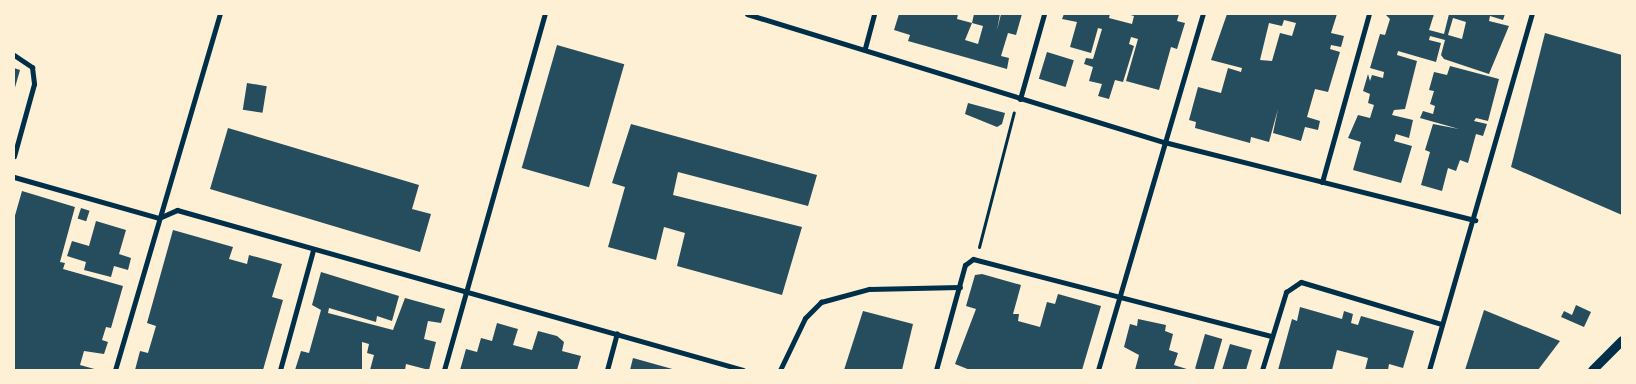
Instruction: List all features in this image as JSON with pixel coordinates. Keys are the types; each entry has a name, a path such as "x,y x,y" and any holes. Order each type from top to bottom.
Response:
{"street":[{"path":"115,370 220,14"},
{"path":"444,370 544,14"},
{"path":"747,14 865,48 1020,99 1164,142 1475,220"},
{"path":"865,48 874,14"},
{"path":"1020,99 1044,14"},
{"path":"1098,370 1118,293 1204,14"},
{"path":"1322,182 1369,14"},
{"path":"1428,370 1475,220 1532,14"},
{"path":"14,55 24,58 32,67 34,84 14,156"},
{"path":"14,177 160,218 177,210 466,294 617,333 743,370"},
{"path":"280,370 313,250"},
{"path":"936,370 966,265 973,260 1118,293 1271,336"},
{"path":"1262,370 1286,292 1301,282 1441,324"},
{"path":"780,370 805,318 821,302 869,289 960,287"},
{"path":"607,370 617,333"},
{"path":"1592,370 1622,340"}],"path":[{"path":"978,252 1014,112"}],"building":[{"path":"899,14 958,14 957,19 972,23 974,14 1000,14 997,30 1001,14 1022,14 1016,35 1008,33 1001,56 1009,58 1007,69 908,41 910,35 894,30","holes":["972,23 983,26 978,44 965,40"]},
{"path":"1064,14 1110,14 1109,18 1132,24 1134,16 1127,14 1179,14 1177,21 1185,23 1177,49 1171,47 1159,90 1126,81 1138,39 1131,37 1129,44 1134,46 1123,82 1115,80 1109,99 1098,96 1102,84 1089,81 1093,67 1084,64 1086,58 1093,59 1102,29 1098,28 1091,53 1070,47 1077,22 1062,19"},
{"path":"1227,14 1337,14 1331,33 1344,36 1341,47 1331,45 1330,49 1340,52 1328,92 1315,89 1307,117 1320,121 1318,130 1305,127 1301,141 1273,133 1278,109 1269,142 1251,137 1250,143 1195,128 1196,122 1189,120 1198,87 1221,93 1228,68 1241,72 1242,68 1211,60","holes":["1284,20 1296,23 1292,36 1280,33 1272,61 1260,60 1269,23 1282,26"]},
{"path":"1385,14 1434,14 1429,30 1444,34 1449,14 1505,14 1503,20 1490,16 1489,21 1509,26 1489,74 1444,59 1441,55 1445,40 1430,36 1429,40 1441,43 1436,62 1398,51 1397,55 1417,61 1405,109 1394,110 1392,115 1413,120 1409,138 1396,134 1394,141 1412,146 1401,183 1353,170 1361,142 1348,138 1358,115 1370,118 1374,105 1368,103 1370,94 1363,91 1368,74 1370,81 1372,75 1383,78 1384,72 1370,68 1380,34 1385,35 1390,19","holes":["1453,18 1466,22 1462,39 1448,35"]},
{"path":"1545,33 1622,55 1622,215 1511,167"},
{"path":"557,45 624,64 589,187 522,168"},
{"path":"1047,52 1074,60 1066,87 1039,79"},
{"path":"1450,66 1499,79 1488,121 1476,118 1474,121 1487,124 1483,136 1476,134 1468,163 1460,160 1456,171 1448,168 1442,191 1421,185 1430,152 1425,150 1433,124 1459,129 1420,118 1423,111 1433,114 1435,106 1430,104 1434,91 1429,90 1434,72 1447,75"},
{"path":"14,68 20,70 14,91"},
{"path":"247,83 267,86 263,113 243,110"},
{"path":"968,103 1005,113 1002,124 997,127 965,114"},
{"path":"631,124 817,175 808,206 678,172 673,195 802,227 782,295 677,266 685,233 664,227 656,260 608,247 625,187 612,183"},
{"path":"228,128 419,185 412,209 431,214 420,252 210,189"},
{"path":"22,191 75,207 60,262 65,263 63,269 123,286 111,328 106,327 102,340 108,342 104,354 84,351 80,365 98,370 14,370 14,219"},
{"path":"81,208 90,211 86,221 78,218"},
{"path":"96,221 126,230 119,254 131,258 128,270 114,266 111,277 84,270 86,262 67,256 72,241 89,246"},
{"path":"173,230 233,247 229,259 247,264 249,255 282,264 272,297 283,300 263,370 135,370 140,351 148,353 156,326 147,323"},
{"path":"321,272 399,296 392,321 377,316 376,322 329,308 328,313 393,330 405,298 445,309 441,323 428,321 424,339 436,342 429,370 406,364 405,370 370,370 374,355 367,353 369,344 362,342 362,370 295,370 301,351 309,353 321,310 312,305"},
{"path":"982,274 1021,285 1013,314 1019,314 1018,321 1040,327 1047,302 1055,304 1058,294 1101,306 1082,370 970,370 955,364 976,309 966,306 975,275"},
{"path":"1576,305 1591,312 1584,327 1561,317 1564,311 1572,315"},
{"path":"1300,307 1342,319 1344,311 1353,314 1351,323 1358,325 1361,316 1414,331 1403,368 1389,364 1388,370 1365,370 1368,358 1337,350 1332,370 1278,370 1292,319 1297,321"},
{"path":"1484,310 1560,341 1538,370 1465,370"},
{"path":"863,311 913,324 902,370 844,370"},
{"path":"1138,319 1166,325 1165,331 1173,334 1169,350 1178,353 1174,365 1190,370 1135,370 1139,355 1124,347 1130,324 1137,326"},
{"path":"497,323 518,329 513,345 532,350 538,331 557,336 564,342 562,351 581,356 577,370 460,370 466,349 477,352 481,338 492,341"},
{"path":"1205,334 1222,339 1213,370 1195,369"},
{"path":"1230,344 1252,350 1246,370 1222,370"},
{"path":"633,358 676,370 630,370"}]}
